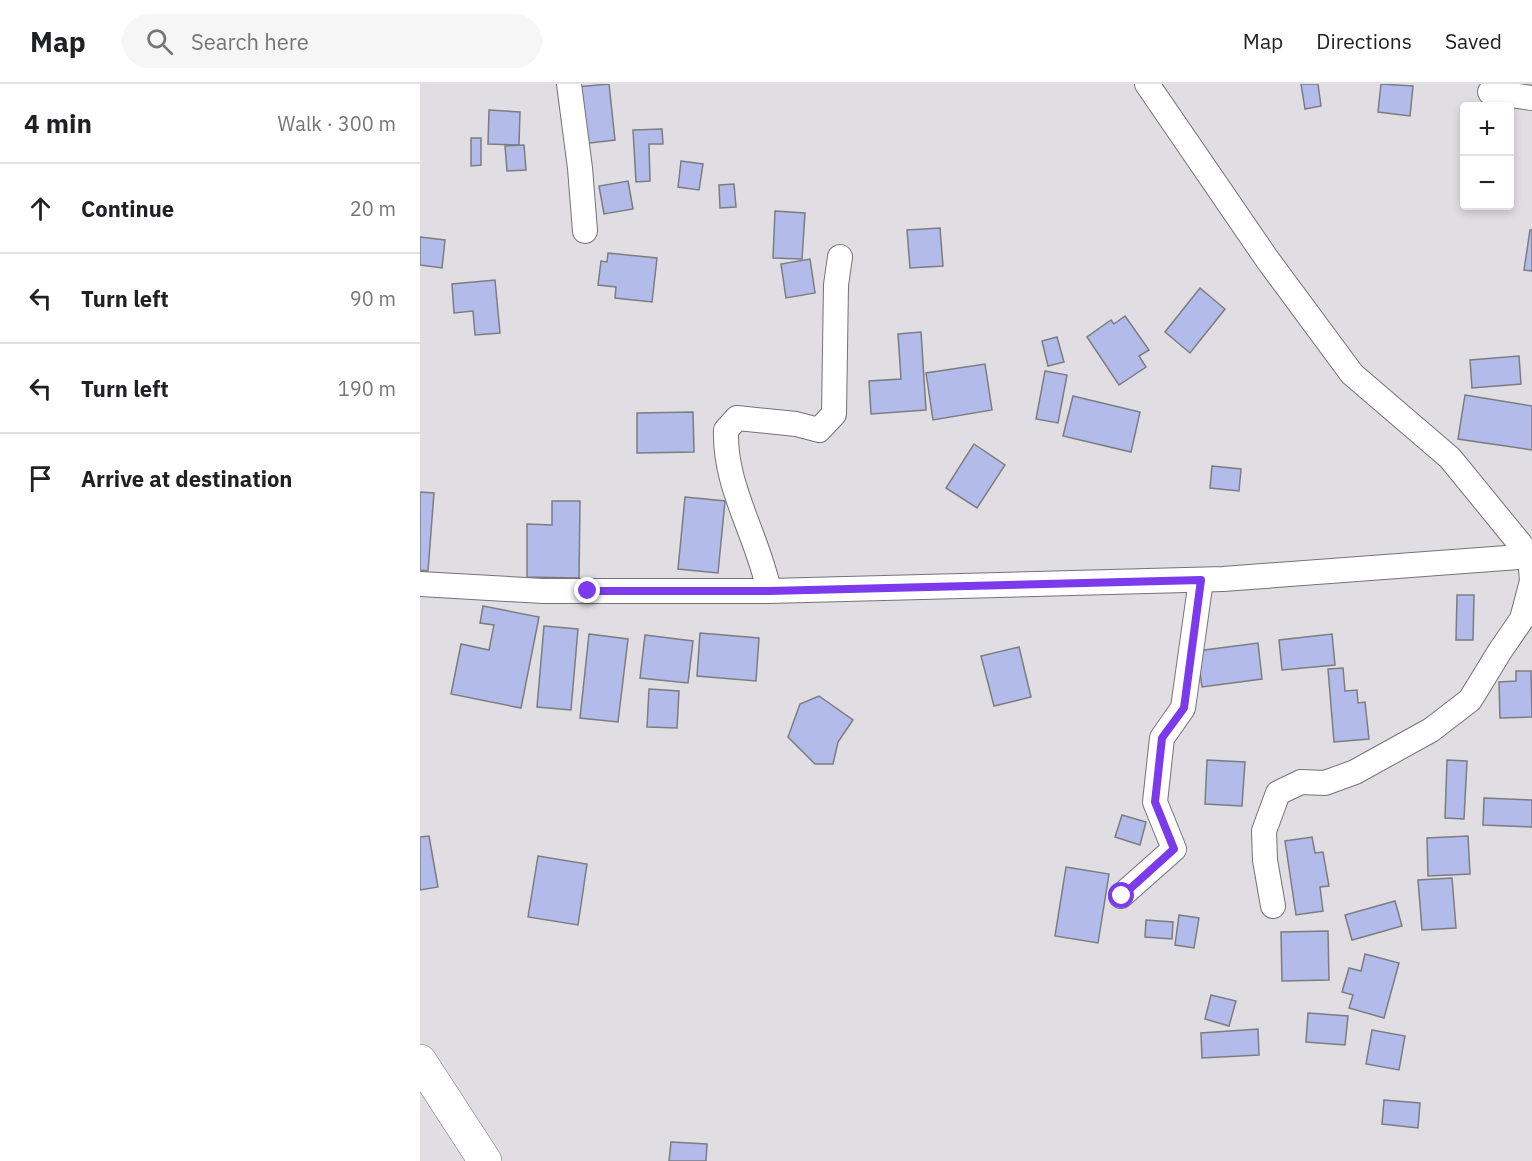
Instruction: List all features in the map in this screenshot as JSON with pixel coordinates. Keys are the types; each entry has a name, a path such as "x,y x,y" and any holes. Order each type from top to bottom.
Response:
{"main road":[{"path":"420,1061 485,1161"}],"street":[{"path":"569,84 580,168 585,231"},
{"path":"1147,84 1267,259 1352,374 1450,458 1531,556 1532,581 1522,619 1470,700 1431,730 1355,772 1325,783 1301,782 1278,793 1264,831 1265,860 1274,906"},
{"path":"1490,92 1532,98"},
{"path":"769,591 764,568 733,486 726,446 726,429 737,418 796,424 819,430 834,414 836,285 840,257"},
{"path":"420,584 543,591 769,591 1201,580 1531,556"},
{"path":"1122,896 1174,849 1155,802 1162,738 1184,708 1201,580"}],"building":[{"path":"609,84 615,140 582,144 576,87"},
{"path":"1301,84 1318,84 1321,106 1305,109"},
{"path":"1381,84 1413,86 1410,116 1378,112"},
{"path":"489,110 520,112 519,145 488,144"},
{"path":"662,129 663,144 649,144 650,181 636,182 633,130"},
{"path":"471,138 481,138 481,165 471,166"},
{"path":"524,145 526,170 507,171 505,146"},
{"path":"681,161 703,164 699,190 678,187"},
{"path":"628,181 633,209 604,214 599,186"},
{"path":"734,184 736,207 720,208 719,185"},
{"path":"775,211 805,213 802,259 773,258"},
{"path":"940,228 943,266 910,268 907,230"},
{"path":"1530,230 1532,230 1532,271 1524,270"},
{"path":"420,237 445,240 442,268 420,265"},
{"path":"608,253 657,258 652,302 615,298 616,287 598,285 601,261 607,262"},
{"path":"810,259 815,293 786,298 781,264"},
{"path":"495,280 500,333 475,335 473,311 454,313 452,284"},
{"path":"1200,288 1225,309 1190,353 1165,332"},
{"path":"1125,316 1149,350 1139,356 1146,367 1119,385 1087,337 1111,320 1114,324"},
{"path":"921,332 926,410 871,414 869,381 901,379 898,334"},
{"path":"1057,337 1064,362 1048,366 1042,341"},
{"path":"1519,356 1521,384 1472,388 1470,360"},
{"path":"985,364 992,410 933,420 926,373"},
{"path":"1045,371 1067,375 1058,423 1036,419"},
{"path":"1465,395 1532,406 1532,450 1458,439"},
{"path":"1073,396 1140,412 1131,452 1063,436"},
{"path":"693,412 694,452 637,453 637,413"},
{"path":"974,444 1005,465 977,508 946,488"},
{"path":"1212,466 1241,469 1239,491 1210,488"},
{"path":"420,492 434,493 428,571 420,570"},
{"path":"685,497 725,501 718,573 678,569"},
{"path":"552,501 580,501 579,578 527,577 527,524 552,525"},
{"path":"1457,595 1474,595 1473,640 1456,640"},
{"path":"483,606 539,617 521,708 451,694 461,644 489,650 494,625 480,623"},
{"path":"544,626 578,629 571,710 537,707"},
{"path":"700,633 759,638 756,681 697,676"},
{"path":"589,634 628,639 618,722 580,718"},
{"path":"1332,634 1335,665 1282,670 1279,640"},
{"path":"645,635 693,641 688,683 640,678"},
{"path":"1258,643 1262,679 1202,687 1197,651"},
{"path":"1019,647 1031,697 994,706 981,656"},
{"path":"1343,668 1345,691 1357,690 1358,703 1365,702 1369,739 1334,742 1328,669"},
{"path":"1516,671 1531,671 1532,717 1500,718 1499,682 1516,681"},
{"path":"649,689 679,691 677,728 647,727"},
{"path":"819,696 853,720 838,742 833,764 815,764 788,737 800,704"},
{"path":"1207,760 1245,762 1242,806 1205,804"},
{"path":"1447,760 1467,761 1464,819 1445,818"},
{"path":"1484,798 1532,800 1532,827 1483,825"},
{"path":"1122,815 1146,822 1140,845 1115,837"},
{"path":"429,836 438,887 420,890 420,837"},
{"path":"1468,836 1470,874 1428,876 1427,838"},
{"path":"1312,837 1315,853 1323,852 1329,886 1320,887 1323,911 1296,915 1285,841"},
{"path":"538,856 587,864 578,925 528,917"},
{"path":"1066,867 1109,874 1098,943 1055,936"},
{"path":"1452,878 1456,928 1422,930 1418,880"},
{"path":"1395,901 1402,926 1352,940 1345,915"},
{"path":"1179,915 1199,918 1194,948 1175,945"},
{"path":"1146,920 1173,922 1172,939 1145,937"},
{"path":"1328,931 1329,980 1282,981 1281,932"},
{"path":"1365,954 1399,963 1384,1018 1349,1008 1353,995 1342,992 1349,968 1361,971"},
{"path":"1211,995 1236,1001 1229,1026 1205,1019"},
{"path":"1308,1013 1348,1016 1345,1045 1306,1042"},
{"path":"1258,1029 1259,1055 1202,1058 1201,1033"},
{"path":"1372,1030 1405,1036 1399,1070 1366,1064"},
{"path":"1384,1100 1420,1103 1418,1128 1382,1124"},
{"path":"671,1142 707,1144 706,1161 669,1161"}],"route":[{"path":"588,591 769,591 1201,580 1184,708 1162,738 1155,802 1174,849 1122,896"}]}
